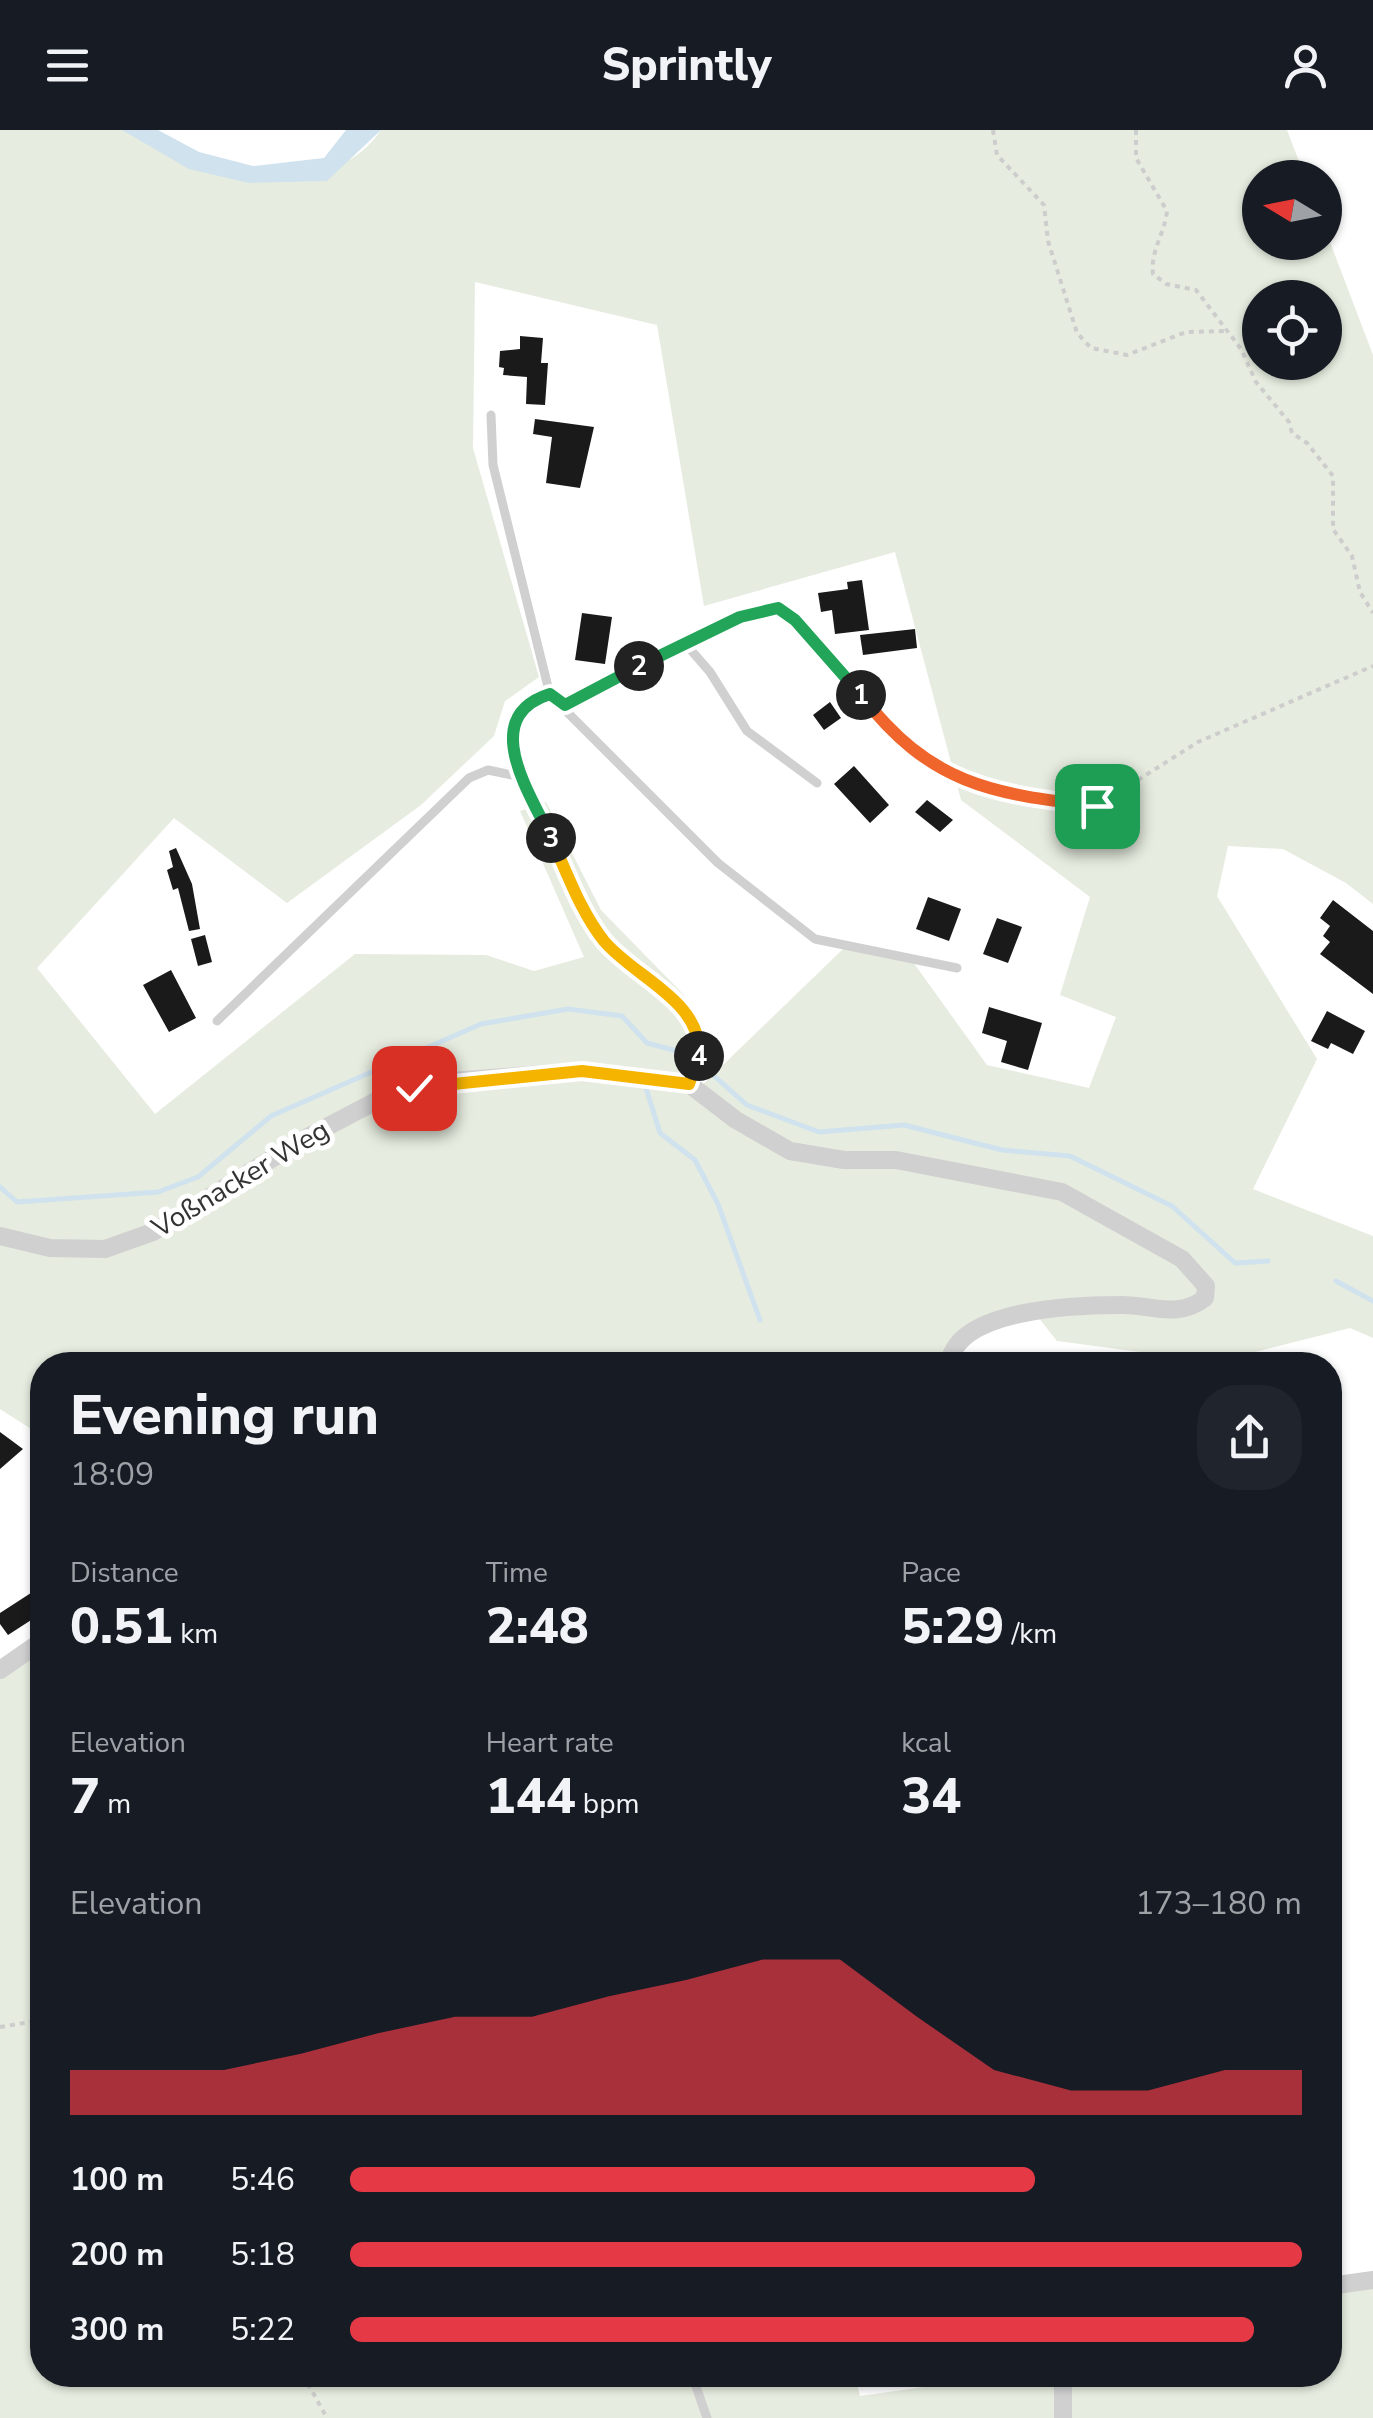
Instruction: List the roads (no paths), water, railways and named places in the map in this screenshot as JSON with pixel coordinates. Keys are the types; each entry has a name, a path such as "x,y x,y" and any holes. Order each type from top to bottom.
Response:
{"street":[{"name":"Voßnacker Weg","path":"0,1236 85,1251 128,1243 326,1126 414,1088 582,1071 689,1084 762,1137 790,1151 844,1160 915,1164 1077,1198 1182,1259 1206,1286 1205,1298 1185,1310 1120,1305 993,1321 962,1337 955,1352"},
{"path":"0,1670 30,1649"},
{"path":"1342,2284 1373,2280"},
{"path":"1063,2387 1064,2418"}],"lane":[{"path":"491,415 493,465 550,694 718,864 815,940 957,968"},
{"path":"565,705 683,641 756,611 778,608 795,620 849,680"},
{"path":"683,641 704,664 747,730 817,783"},
{"path":"550,694 523,711 513,730 520,777 603,940 691,1020 700,1049 689,1084"},
{"path":"217,1021 469,778 488,770 520,777"},
{"path":"696,2387 706,2418"}],"water":[{"path":"122,130 158,130 199,152 253,166 324,158 346,130 381,130 327,181 249,183 189,169"}],"waterway":[{"path":"0,1187 17,1202 158,1192 198,1177 271,1116 481,1024 568,1009 622,1016 647,1043 677,1051"},
{"path":"713,1075 747,1105 819,1132 904,1125 1002,1150 1070,1156 1172,1206 1235,1263 1268,1261"},
{"path":"646,1088 660,1133 695,1160 718,1204 760,1320"},
{"path":"1336,1281 1373,1301"}]}
